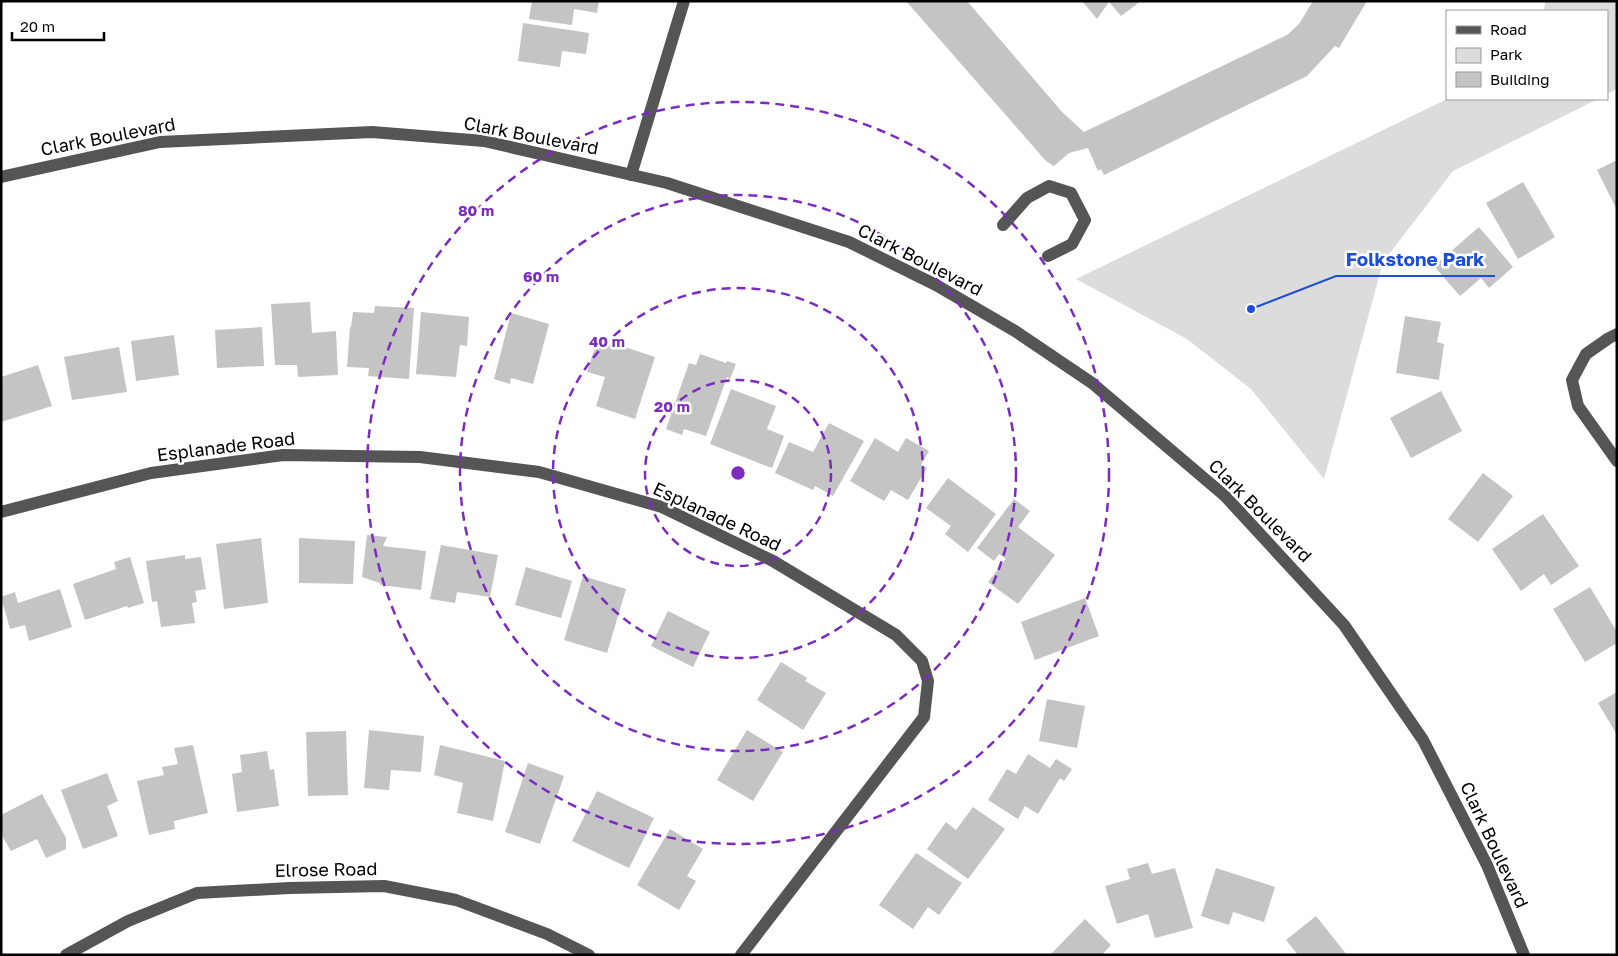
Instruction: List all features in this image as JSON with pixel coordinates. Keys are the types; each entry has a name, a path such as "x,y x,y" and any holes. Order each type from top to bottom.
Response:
{"street":[{"path":"631,175 684,1"},
{"name":"Clark Boulevard","path":"1,177 160,142 372,132 484,141 668,184 850,242 936,284 1016,331 1092,383 1226,496 1344,625 1423,740 1487,865 1524,955"},
{"path":"1003,224 1026,198 1049,186 1071,193 1084,220 1072,244 1048,256"},
{"path":"1617,334 1586,354 1572,380 1578,406 1617,461"},
{"name":"Esplanade Road","path":"1,512 151,473 283,455 420,457 539,472 662,507 773,561 896,635 922,661 928,681 924,717 741,955"},
{"name":"Elrose Road","path":"66,955 128,921 197,892 384,886 456,900 547,934 589,955"}],"green space":[{"path":"1545,1 1617,1 1617,89 1608,94 1608,10 1544,10"},
{"path":"1446,99 1596,100 1453,171 1383,262 1324,479 1251,389 1187,339 1076,279"}],"building":[{"path":"532,1 599,1 597,13 574,9 572,25 529,19"},
{"path":"906,1 967,1 1062,112 1084,132 1287,35 1299,24 1313,1 1367,1 1339,48 1335,46 1307,76 1104,175 1101,169 1098,171 1088,148 1069,153 1054,166 1046,161"},
{"path":"1082,1 1141,1 1121,16 1109,2 1097,19"},
{"path":"523,23 589,33 586,54 562,51 560,67 518,61"},
{"path":"1617,160 1617,210 1597,170"},
{"path":"1523,182 1555,237 1518,259 1486,203"},
{"path":"1479,227 1513,267 1489,288 1481,278 1460,296 1434,266"},
{"path":"310,302 312,333 336,331 338,375 298,377 297,365 275,365 271,304"},
{"path":"375,306 414,308 409,379 368,376 369,368 347,367 353,312 374,313"},
{"path":"421,312 469,317 467,346 460,345 456,377 416,374"},
{"path":"511,313 549,324 533,384 511,378 510,384 494,379"},
{"path":"1405,316 1441,322 1437,342 1444,344 1439,380 1396,373"},
{"path":"262,327 264,366 217,368 215,330"},
{"path":"174,335 179,375 136,381 131,341"},
{"path":"597,341 615,347 616,344 655,357 635,419 596,406 605,377 587,372"},
{"path":"119,347 127,392 72,400 64,357"},
{"path":"700,354 726,363 727,361 736,364 730,379 727,377 706,436 684,429 682,435 666,429 689,363 696,365"},
{"path":"38,365 52,406 1,422 1,377"},
{"path":"731,389 776,406 767,429 784,436 772,468 710,444"},
{"path":"1441,391 1462,431 1411,458 1390,418"},
{"path":"829,423 864,441 833,496 815,486 813,490 775,473 789,442 813,452"},
{"path":"875,438 898,452 906,438 929,451 921,465 927,468 908,500 891,490 884,501 850,481"},
{"path":"1483,473 1513,496 1478,542 1448,519"},
{"path":"948,478 996,514 968,552 945,534 951,526 926,508"},
{"path":"1014,499 1030,511 1018,527 1055,555 1018,604 988,582 1006,559 999,554 994,561 977,548"},
{"path":"1543,514 1579,566 1551,585 1544,574 1521,591 1492,549"},
{"path":"367,535 387,537 383,546 426,551 421,590 380,585 380,583 362,577"},
{"path":"261,538 268,603 224,609 216,544"},
{"path":"299,538 355,541 353,584 299,583"},
{"path":"441,545 498,555 490,597 457,592 455,603 430,599"},
{"path":"185,555 185,559 201,557 206,589 195,591 197,602 192,603 195,623 161,627 157,601 152,602 146,561"},
{"path":"130,557 144,603 128,608 127,606 85,620 73,584 116,569 114,562"},
{"path":"526,567 572,581 561,618 515,605"},
{"path":"583,576 626,589 607,653 564,640"},
{"path":"1590,587 1617,632 1617,643 1585,662 1553,609"},
{"path":"60,589 72,627 29,641 25,625 10,629 1,597 15,592 18,603"},
{"path":"1085,598 1099,636 1035,660 1021,622"},
{"path":"668,611 710,632 693,667 651,646"},
{"path":"781,662 807,678 805,681 826,693 803,730 757,700"},
{"path":"1617,692 1617,735 1598,703"},
{"path":"1047,699 1085,706 1077,748 1039,741"},
{"path":"369,730 424,736 421,772 391,770 389,790 364,788"},
{"path":"747,730 783,752 753,801 717,780"},
{"path":"346,731 348,795 308,796 306,732"},
{"path":"193,745 208,813 174,821 175,829 149,835 137,781 164,775 162,767 178,764 174,748"},
{"path":"440,745 505,761 493,821 457,813 463,783 434,775"},
{"path":"267,751 270,770 274,769 279,806 237,812 232,774 242,772 240,755"},
{"path":"1028,754 1050,768 1056,759 1072,769 1064,781 1060,778 1038,814 1025,806 1018,819 988,800 1007,769 1016,774"},
{"path":"528,763 564,776 540,844 505,832"},
{"path":"107,773 118,801 107,806 118,836 83,849 61,790"},
{"path":"597,791 654,818 629,868 572,841"},
{"path":"42,794 66,838 66,849 46,858 37,839 11,851 1,834 1,815"},
{"path":"973,807 1005,829 968,879 927,849 946,822 956,830"},
{"path":"670,829 703,849 687,876 696,881 679,910 637,885"},
{"path":"916,853 962,883 939,915 928,907 913,929 879,905"},
{"path":"1148,863 1152,874 1175,868 1193,928 1155,938 1148,914 1117,924 1105,886 1130,879 1127,869"},
{"path":"1216,868 1275,887 1264,922 1233,912 1229,925 1201,916"},
{"path":"1316,916 1347,955 1298,955 1286,940"},
{"path":"1085,919 1111,945 1102,955 1050,955"}],"place":[{"name":"Folkstone Park","path":"1251,309"}]}
